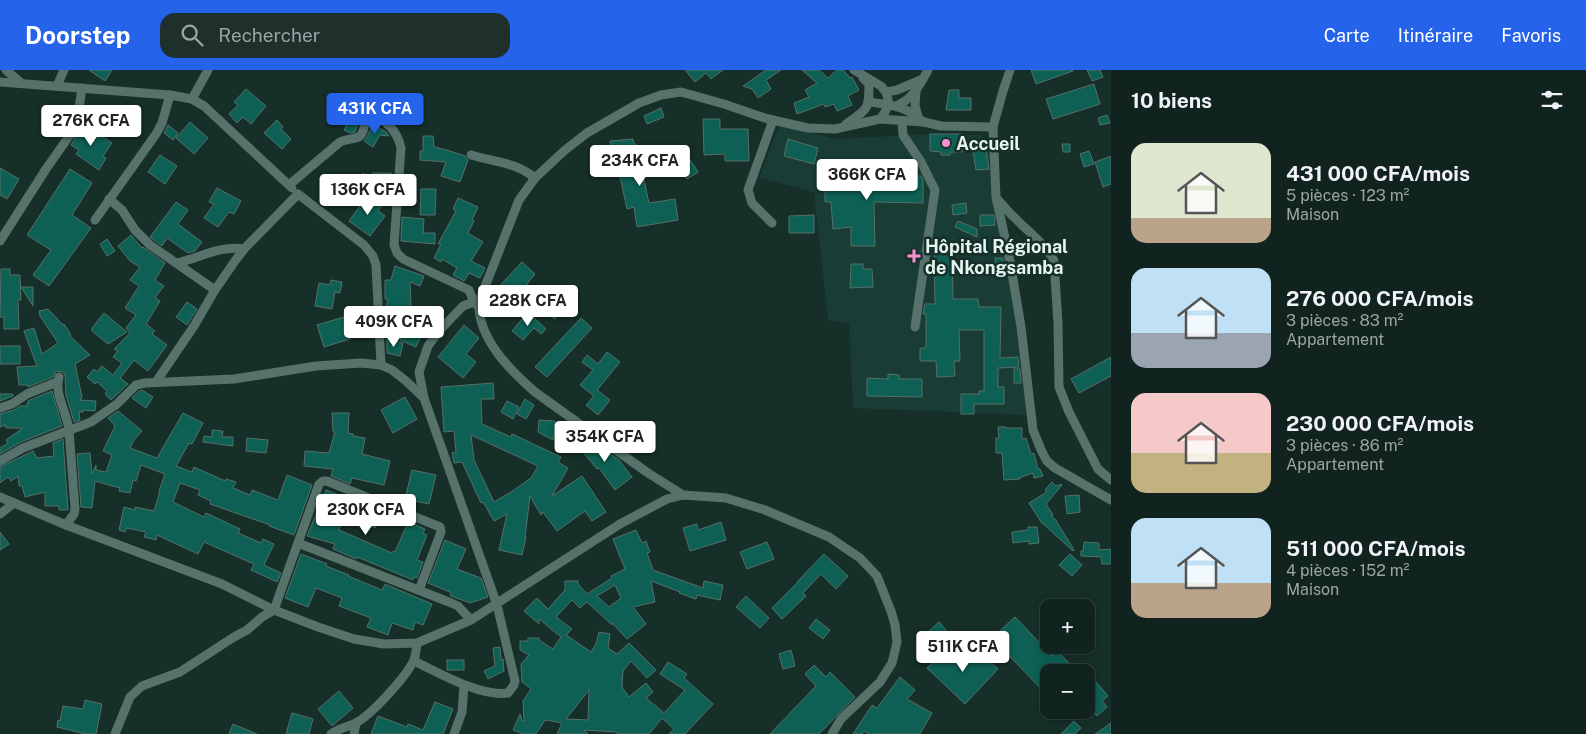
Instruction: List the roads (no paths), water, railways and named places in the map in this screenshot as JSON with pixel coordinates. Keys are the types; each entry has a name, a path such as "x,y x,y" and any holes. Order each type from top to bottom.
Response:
{"street":[{"path":"6,70 21,83"},
{"path":"57,86 64,70"},
{"path":"192,99 208,70"},
{"path":"921,120 915,105 916,92 928,70"},
{"path":"1010,70 993,127 996,198 1012,270 1021,327 1033,430 1047,461 1055,468 1111,500"},
{"path":"856,71 881,86 892,105"},
{"path":"840,127 858,116 869,102 869,84 856,71"},
{"path":"886,92 897,90 923,78"},
{"path":"0,82 170,95 192,99 204,106 298,194 364,245 373,256 376,265 381,365"},
{"path":"0,241 72,132 78,115 82,88"},
{"path":"477,305 519,200 535,178 564,150 587,133 639,103 661,95 681,92 773,120 748,190 752,202 772,223"},
{"path":"880,119 892,105 904,102 916,92"},
{"path":"95,220 156,134 162,123 170,95"},
{"path":"869,102 892,105 910,112 921,120 941,126 993,127"},
{"path":"289,185 340,142 359,137 366,120 369,118 379,119 395,131 401,148 394,245 397,253 403,259 469,290 477,305 490,341 521,380 648,473 682,495"},
{"path":"768,119 808,128 826,129 880,119 921,120"},
{"path":"902,121 903,135 921,162 934,190 915,327"},
{"path":"471,155 516,166 526,170 535,178"},
{"path":"156,382 194,326 215,290 244,249 298,194"},
{"path":"996,198 1014,218 1034,235 1049,252 1054,261 1059,387 1069,412 1098,469 1111,480"},
{"path":"109,199 122,210 141,237 150,245 215,290"},
{"path":"177,263 218,250 244,249"},
{"path":"414,661 464,685 502,694 508,693 515,682 497,604 424,398 419,372 428,346 439,331 464,306 477,305"},
{"path":"0,461 24,448 91,422 117,404 136,384 234,379 316,366 361,363 381,365 392,370 424,398"},
{"path":"0,408 12,404 27,394 58,379 69,431 75,509 74,514 66,525"},
{"path":"115,734 130,698 142,686 180,672 247,630 262,617 274,610 320,484 323,481 440,527 442,532 419,590"},
{"path":"0,497 66,525 222,584 274,610 318,627 354,639 384,644 417,643 471,620 620,524 667,499 682,495 726,498 765,510 829,537 860,558 877,576 895,625 897,642 892,663 880,682 841,719 832,734"},
{"path":"0,514 14,503"},
{"path":"298,543 458,606 471,620"},
{"path":"331,734 338,729 356,723 384,700 414,661 417,643"},
{"path":"454,734 462,712 464,685"},
{"path":"354,734 356,723"}],"place":[{"name":"Accueil","path":"946,143"},
{"name":"Hôpital Régional de Nkongsamba","path":"914,256"}]}
